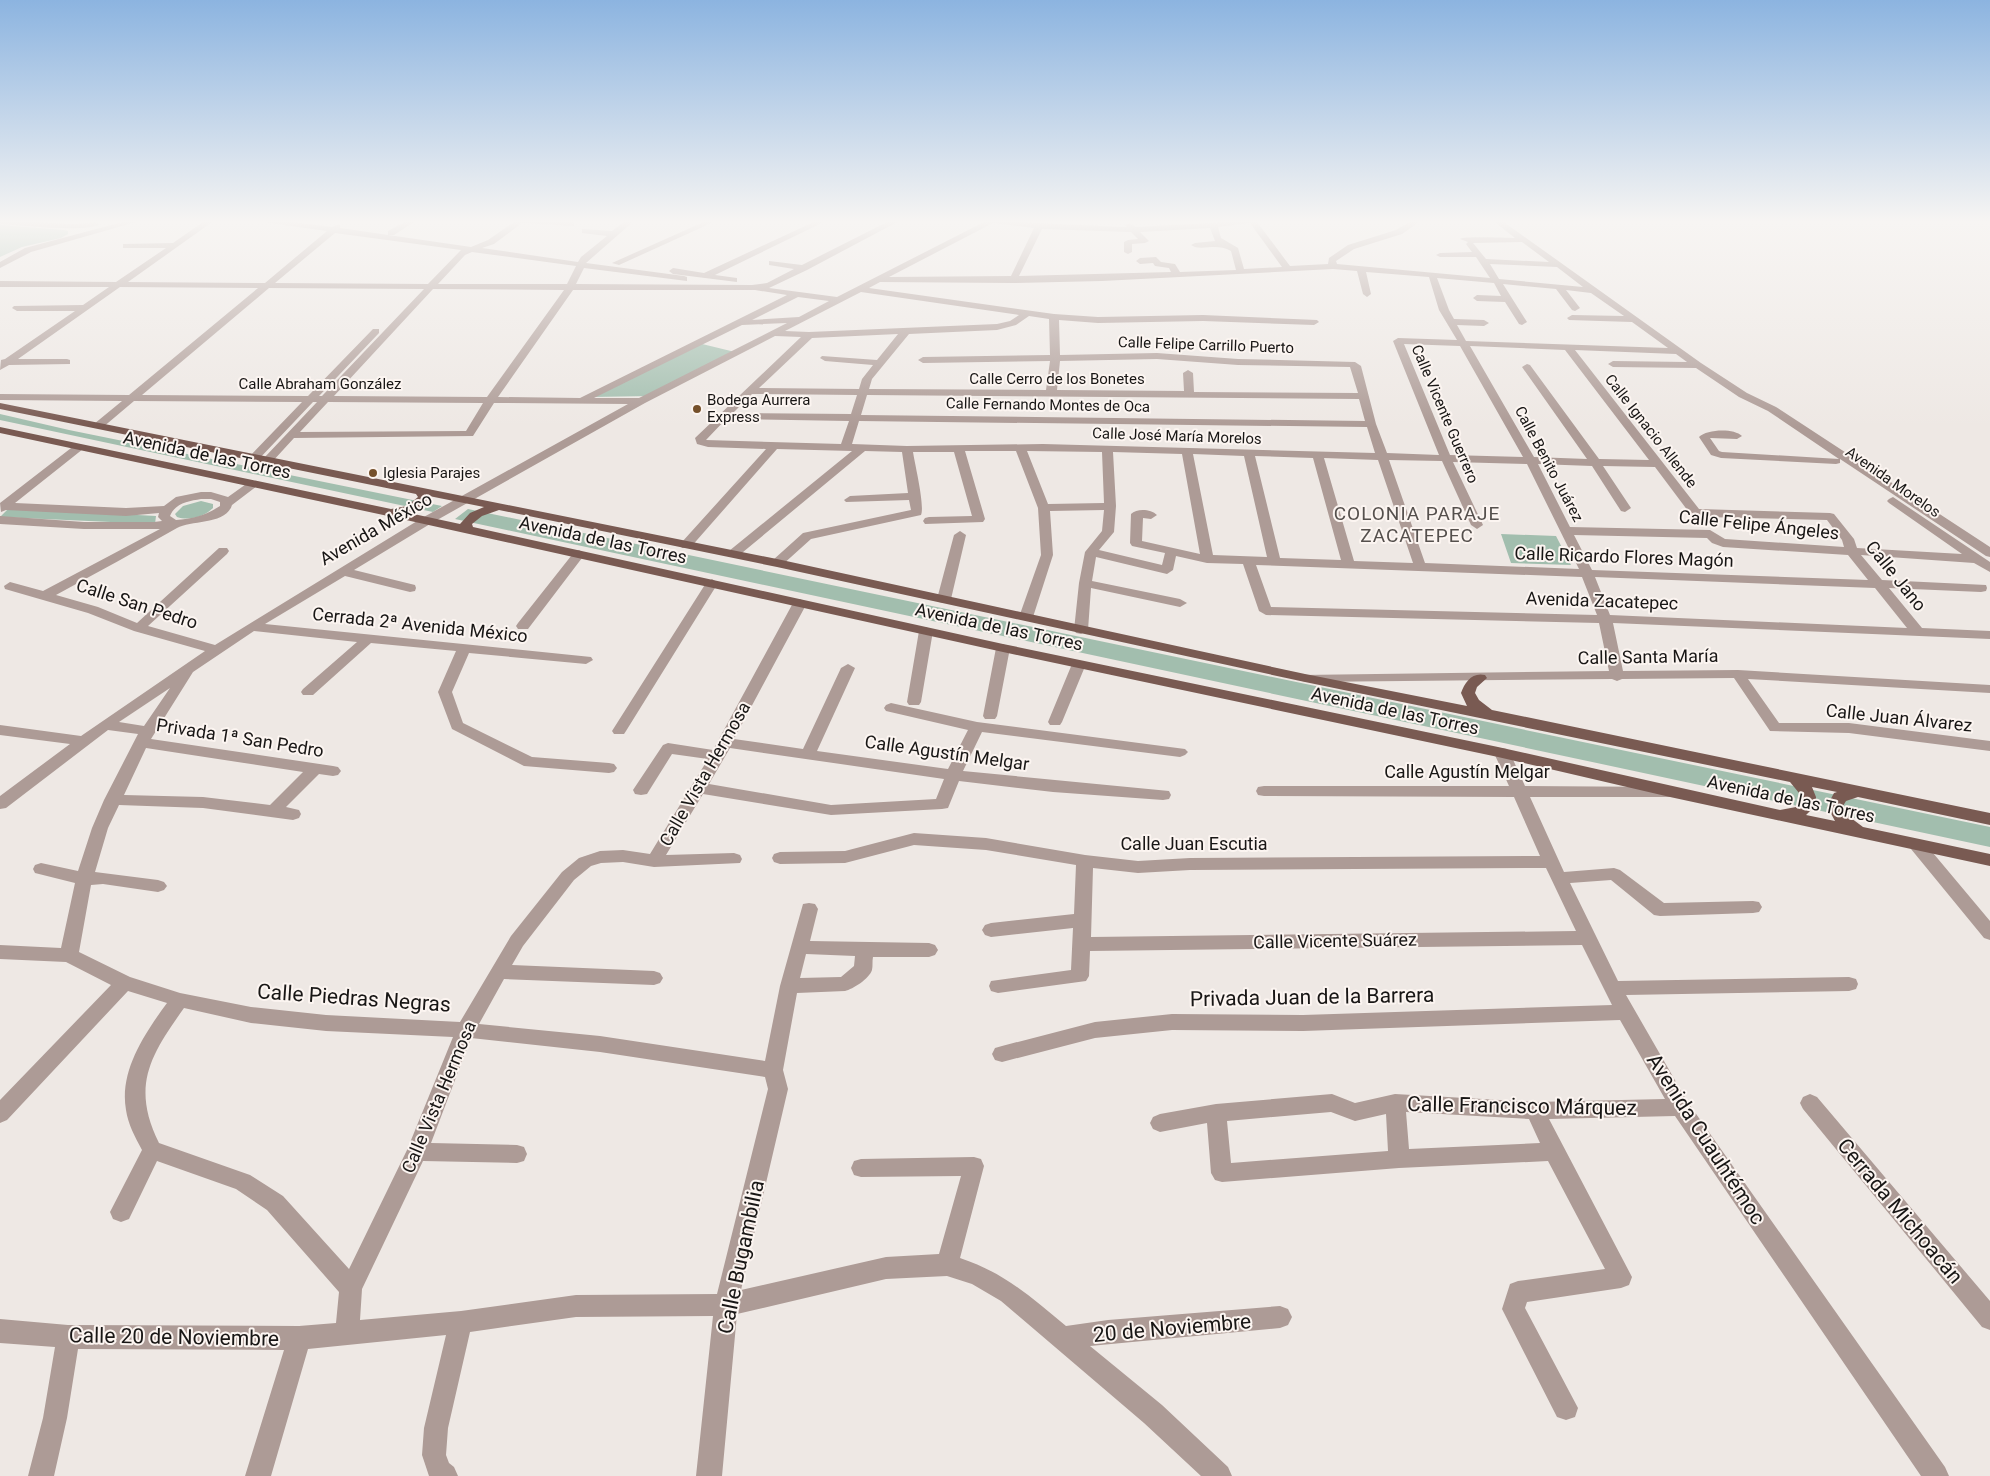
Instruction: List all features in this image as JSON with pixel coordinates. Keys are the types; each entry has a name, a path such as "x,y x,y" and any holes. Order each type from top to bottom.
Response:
{"main road":[{"name":"Avenida de las Torres","path":"0,406 462,501 777,563 1305,678 1492,714 1990,819"},
{"name":"Avenida de las Torres","path":"0,430 388,512 1003,648 1502,753 1670,792 1990,860"},
{"path":"388,512 406,510 417,505 424,497 421,492"},
{"path":"468,530 466,524 474,515 483,511 500,508"},
{"path":"1480,678 1468,689 1470,698 1478,707 1492,714"},
{"path":"1776,814 1800,812 1808,805 1808,795 1805,789 1794,778"},
{"path":"1862,792 1853,792 1840,797 1836,801 1835,806 1841,818 1864,834"}],"street":[{"path":"2,364 113,289"},
{"path":"98,426 264,289"},
{"path":"254,458 312,400 416,289"},
{"path":"268,460 327,400 428,289"},
{"path":"293,435 469,434 490,400 569,289"},
{"path":"759,289 843,297"},
{"path":"793,289 843,297"},
{"path":"860,289 1054,317 1098,320 1204,318 1314,322"},
{"name":"Avenida México","path":"0,804 105,724 251,627 342,571 426,521 640,401 860,289"},
{"path":"1366,289 1367,294"},
{"name":"Calle Benito Juárez","path":"1437,289 1444,310 1453,322 1531,461 1587,573 1605,620 1618,677"},
{"path":"1502,289 1522,322"},
{"path":"1561,289 1575,308"},
{"path":"1580,289 1592,290"},
{"name":"Avenida Morelos","path":"1592,290 1677,351 1743,395 1759,401 1990,552"},
{"path":"581,400 797,294"},
{"path":"1477,298 1508,299"},
{"path":"17,308 85,308"},
{"path":"774,333 810,336 997,328 1013,323 1027,313"},
{"path":"1051,394 1054,359 1054,317"},
{"path":"1572,318 1632,319"},
{"path":"736,323 800,319"},
{"path":"1453,322 1484,323"},
{"path":"846,447 867,379 878,363 905,332"},
{"path":"725,416 810,336"},
{"name":"Calle Vicente Guerrero","path":"1463,342 1398,341 1446,459 1477,525"},
{"path":"1463,342 1677,351"},
{"name":"Calle Ignacio Allende","path":"1568,347 1657,464 1697,513 1710,534"},
{"path":"1134,352 1135,368"},
{"name":"Calle Felipe Carrillo Puerto","path":"922,360 1054,359 1134,352 1157,356 1238,362 1348,364 1356,366 1363,396"},
{"path":"825,358 878,363"},
{"path":"2,364 67,362"},
{"path":"1613,364 1698,365"},
{"path":"1527,367 1596,463 1625,508"},
{"path":"1188,373 1189,394"},
{"name":"Calle Cerro de los Bonetes","path":"750,391 1363,396"},
{"name":"Avenida Morelos","path":"1743,395 1749,402 1778,423 1990,568"},
{"path":"1363,396 1420,566"},
{"name":"Calle Abraham González","path":"0,397 640,401"},
{"name":"Calle José María Morelos","path":"725,416 700,438 701,442 708,444 907,449 1020,447 1107,449 1657,464"},
{"name":"Calle Fernando Montes de Oca","path":"725,416 1371,424"},
{"path":"1778,423 1792,422"},
{"path":"1737,436 1711,434 1704,437 1715,452 1721,455 1836,461"},
{"path":"686,545 775,445"},
{"path":"4,503 79,447"},
{"path":"1020,447 1044,508 1047,555 1026,617"},
{"path":"733,554 862,448"},
{"path":"777,563 807,536 917,512 916,496 907,449"},
{"path":"929,521 979,519 959,449"},
{"path":"1081,630 1085,584 1092,552 1108,532 1110,506 1107,449"},
{"path":"1187,452 1207,559"},
{"path":"1249,454 1274,561"},
{"path":"1318,456 1348,564"},
{"path":"0,520 139,527 208,519 220,513 227,503 253,484"},
{"path":"4,503 126,512 167,508 181,500 199,495 216,495 222,497 227,503"},
{"path":"850,500 916,496"},
{"path":"1044,508 1110,506"},
{"path":"167,508 164,517 176,523"},
{"name":"Calle Jano","path":"1697,513 1830,517 1848,539 1852,552 1919,633"},
{"name":"Calle Ricardo Flores Magón","path":"1151,514 1137,514 1136,543 1207,559 1981,588"},
{"path":"46,595 176,523"},
{"name":"Calle Felipe Ángeles","path":"1567,531 1710,534 1716,540 1723,542 1977,559"},
{"path":"944,599 960,535"},
{"path":"139,628 223,551"},
{"path":"1092,552 1167,570 1172,552"},
{"path":"523,626 579,554"},
{"name":"Avenida Zacatepec","path":"1248,560 1266,611 1605,620 1990,635"},
{"path":"342,571 410,588"},
{"path":"619,731 712,583"},
{"path":"1085,584 1180,603"},
{"name":"Calle San Pedro","path":"10,586 46,595 93,610 139,628 216,650"},
{"name":"Calle Vista Hermosa","path":"347,1332 351,1288 417,1152 465,1030 517,941 568,876 585,862 600,857 624,856 654,861 722,750 800,603"},
{"name":"Cerrada 2ª Avenida México","path":"251,627 586,660"},
{"path":"914,702 926,631"},
{"path":"308,692 369,638"},
{"path":"464,648 445,692 457,726 529,762 609,768"},
{"path":"990,716 1003,648"},
{"path":"1055,722 1079,664"},
{"path":"70,955 84,879 100,828 144,736 192,666"},
{"path":"808,754 848,668"},
{"name":"Calle Santa María","path":"1305,678 1618,677 1738,674 1990,688"},
{"name":"Calle Juan Álvarez","path":"1738,674 1775,728 1849,728 1989,748"},
{"path":"891,708 978,727 1180,752"},
{"name":"Privada 1ª San Pedro","path":"105,724 144,736 333,771"},
{"path":"700,788 831,810 942,804 952,775 978,727"},
{"path":"0,730 83,741"},
{"name":"Calle Agustín Melgar","path":"641,790 668,748 808,754 952,775 1087,791 1163,795"},
{"name":"Avenida Cuauhtémoc","path":"1502,753 1555,870 1612,988 1680,1107 1936,1476"},
{"path":"273,811 315,769"},
{"name":"Calle Agustín Melgar","path":"1264,791 1670,792"},
{"path":"112,800 162,800 293,814"},
{"name":"Calle Juan Escutia","path":"780,858 845,857 914,840 986,844 1084,861 1138,867 1190,864 1555,870 1614,874 1660,910 1753,907"},
{"path":"1917,845 1990,933"},
{"path":"654,861 734,859"},
{"path":"998,986 1080,976 1084,861"},
{"path":"41,869 84,879 103,878 158,886"},
{"name":"Calle Bugambilia","path":"709,1476 726,1305 778,1089 773,1070 789,986 809,909"},
{"path":"992,930 1082,920"},
{"name":"Calle Vicente Suárez","path":"1082,944 1589,938"},
{"path":"799,947 929,950"},
{"path":"789,986 845,984 863,969 864,950"},
{"name":"Calle Piedras Negras","path":"0,952 70,955 124,983 180,1000 251,1015 326,1023 465,1030 600,1044 773,1070"},
{"path":"500,972 654,978"},
{"path":"0,1114 124,983"},
{"path":"1612,988 1849,984"},
{"path":"180,1000 166,1019 148,1051 137,1079 135,1103 140,1127 152,1150 243,1182 275,1203 351,1288"},
{"name":"Privada Juan de la Barrera","path":"1002,1054 1096,1030 1172,1022 1303,1023 1626,1012"},
{"name":"Cerrada Michoacán","path":"1810,1103 1990,1319"},
{"name":"Calle Francisco Márquez","path":"1160,1123 1216,1112 1332,1104 1355,1112 1395,1104 1535,1111 1680,1107"},
{"name":"Calle Francisco Márquez","path":"1395,1104 1399,1159"},
{"path":"1535,1111 1554,1152 1620,1277 1518,1292 1513,1309 1566,1408"},
{"path":"1216,1112 1222,1173 1399,1159 1554,1152"},
{"path":"121,1212 152,1150"},
{"path":"417,1152 517,1154"},
{"path":"861,1168 974,1166 946,1265"},
{"name":"Calle 20 de Noviembre","path":"0,1331 68,1337 299,1338 461,1322 576,1306 726,1305 886,1268 946,1265 978,1275 1009,1293 1153,1414 1219,1476"},
{"name":"20 de Noviembre","path":"1063,1338 1108,1332 1280,1318"},
{"path":"445,1476 439,1471 434,1455 436,1428 461,1322"},
{"path":"41,1476 55,1418 68,1337"},
{"path":"258,1476 299,1338"}],"green space":[{"path":"698,343 735,352 651,396 591,397"},
{"path":"0,414 69,430 442,506 433,512 0,420"},
{"path":"201,501 213,504 213,508 205,514 191,518 177,517 175,514 183,506"},
{"path":"9,508 156,516 155,524 0,517"},
{"path":"468,509 1990,827 1990,847 455,519"},
{"path":"1501,534 1556,536 1571,565 1511,563"}],"place":[{"name":"Bodega Aurrera Express","path":"697,409"},
{"name":"Iglesia Parajes","path":"373,473"}],"district":[{"name":"COLONIA PARAJE ZACATEPEC","path":"1417,524"}]}
